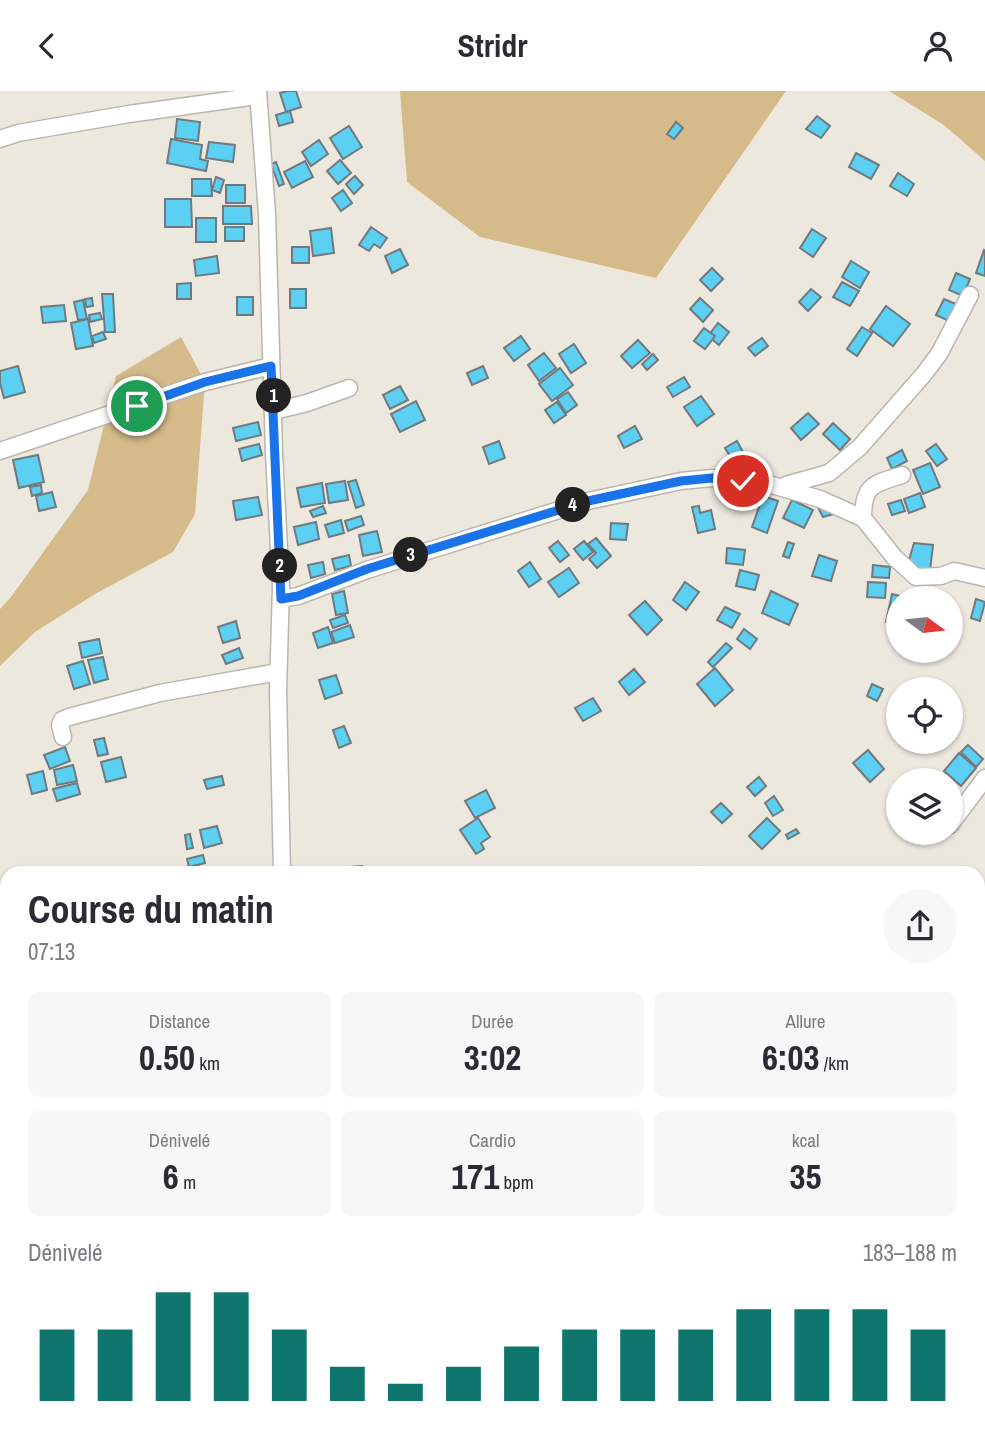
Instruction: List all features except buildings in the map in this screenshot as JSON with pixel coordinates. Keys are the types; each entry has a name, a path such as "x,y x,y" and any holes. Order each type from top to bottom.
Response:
{"street":[{"path":"0,139 19,133 258,94 268,236 281,599 278,672 282,866"},
{"path":"776,486 796,484 829,473 860,446 925,374 939,354 970,295"},
{"path":"0,451 205,382 271,366"},
{"path":"274,411 349,388"},
{"path":"863,519 865,493 874,484 902,474"},
{"path":"281,599 298,596 367,569 510,524 624,492 712,478 776,486 820,499 863,519 894,558 916,577 941,576 954,571 985,578"},
{"path":"62,737 60,725 62,720 69,717 160,693 278,672"},
{"path":"963,808 985,778"}],"shaded area":[{"path":"400,91 786,91 656,278 480,237 407,182"},
{"path":"889,91 985,91 985,161 944,125"},
{"path":"181,337 205,382 195,514 173,552 95,594 35,632 0,666 0,609 88,490 116,376"}],"route":[{"path":"137,406 205,382 271,366 281,599 298,596 367,569 588,501 681,481 712,478 743,481"}]}
